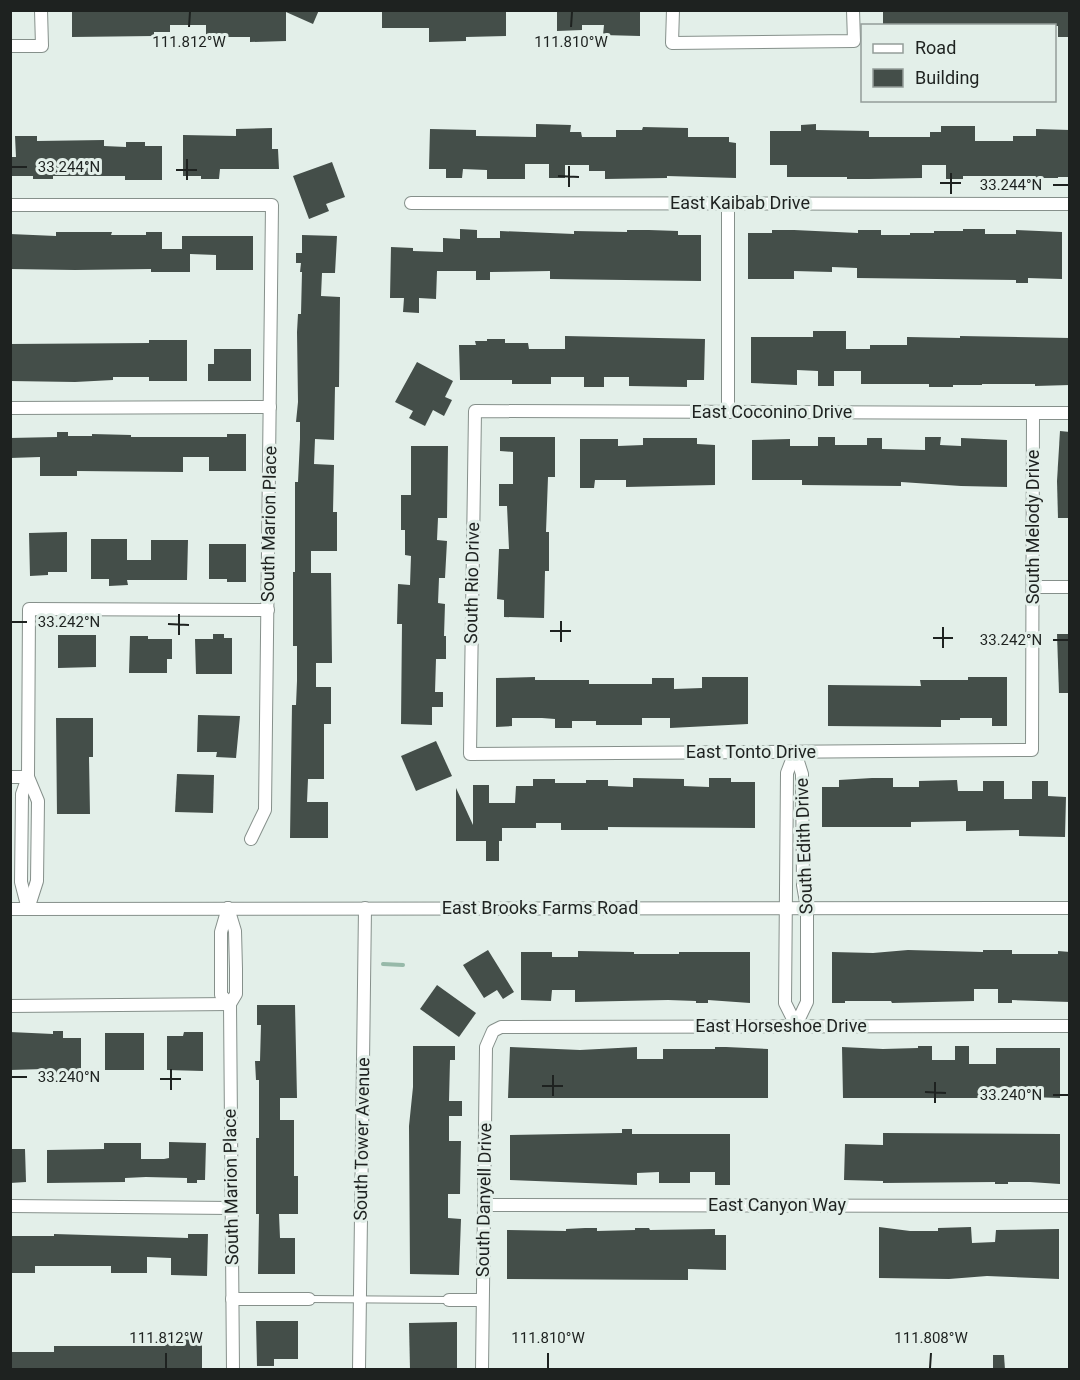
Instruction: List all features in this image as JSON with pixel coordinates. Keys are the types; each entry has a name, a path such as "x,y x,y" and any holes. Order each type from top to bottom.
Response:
{"street":[{"path":"10,46 42,46 41,10"},
{"path":"672,10 672,43 854,41 853,10"},
{"name":"East Kaibab Drive","path":"411,203 1070,204"},
{"path":"728,203 728,412"},
{"name":"South Marion Place","path":"10,206 272,205 265,810 250,839"},
{"path":"10,408 270,407"},
{"name":"East Coconino Drive","path":"475,411 1070,413"},
{"name":"South Rio Drive","path":"470,754 475,411"},
{"name":"South Melody Drive","path":"1032,750 1033,412"},
{"path":"1033,587 1070,587"},
{"path":"28,909 21,882 21,846 22,794 28,777 29,609 268,610"},
{"name":"East Tonto Drive","path":"470,754 1032,750"},
{"name":"South Edith Drive","path":"795,752 787,772 785,1003 796,1025"},
{"name":"South Edith Drive","path":"795,752 802,774 803,885 807,908 807,1002 796,1025"},
{"path":"10,777 28,777"},
{"path":"28,777 38,801 37,881 28,909"},
{"path":"786,827 803,827"},
{"path":"21,846 38,845"},
{"name":"South Marion Place","path":"228,908 235,931 236,969 236,994 230,1004 233,1370"},
{"name":"South Marion Place","path":"228,908 221,932 221,995 230,1004"},
{"name":"South Tower Avenue","path":"359,1370 365,908"},
{"name":"East Brooks Farms Road","path":"10,909 1070,908"},
{"path":"221,970 236,969"},
{"path":"785,976 807,976"},
{"path":"10,1006 230,1004"},
{"name":"East Horseshoe Drive","path":"493,1031 501,1027 1070,1026"},
{"name":"South Danyell Drive","path":"482,1370 486,1047 493,1031"},
{"name":"East Canyon Way","path":"484,1205 1070,1206"},
{"path":"10,1206 232,1208"},
{"path":"232,1299 309,1299"},
{"path":"449,1299 482,1300"}],"lane":[{"path":"309,1299 449,1299"}],"building":[{"path":"72,10 319,10 313,24 286,12 286,41 250,42 250,37 206,37 206,25 170,25 170,32 154,32 154,36 72,37"},
{"path":"382,10 506,10 506,36 466,37 466,41 429,42 429,28 382,28"},
{"path":"557,10 640,10 640,36 603,35 604,25 582,25 582,30 557,31"},
{"path":"883,10 1070,10 1070,37 1058,37 1056,24 883,24"},
{"path":"536,124 571,125 570,132 581,132 582,137 616,137 616,130 642,130 643,127 688,128 688,137 729,137 729,142 736,143 736,178 667,176 667,178 605,179 605,171 589,171 589,165 565,165 565,178 549,178 549,164 525,164 525,179 487,179 487,170 463,169 462,178 446,178 446,169 429,169 430,129 476,130 476,136 536,137"},
{"path":"816,124 816,130 869,131 869,137 930,137 930,132 941,132 941,126 975,126 975,141 1013,141 1013,136 1036,136 1036,129 1070,130 1070,177 963,176 963,179 946,179 946,165 922,165 922,178 787,177 787,165 770,165 770,131 801,131 801,125"},
{"path":"272,128 272,149 278,149 279,169 220,169 219,179 183,176 183,135 236,136 236,129"},
{"path":"15,136 37,136 37,141 104,140 104,146 126,147 126,142 145,142 145,146 162,146 162,180 125,180 125,176 53,176 53,179 33,179 33,176 10,176 10,157 16,157"},
{"path":"332,162 345,197 326,204 329,211 309,219 293,176"},
{"path":"460,229 477,230 477,238 500,238 500,231 574,234 574,231 649,230 678,231 678,235 701,235 701,281 550,279 550,271 490,272 490,280 476,280 476,271 437,271 436,299 419,298 419,313 403,312 404,298 390,298 391,247 413,248 413,251 443,252 443,238 460,239"},
{"path":"963,229 985,229 985,234 1016,234 1016,230 1062,232 1062,279 1028,278 1028,283 1016,283 1016,280 857,278 857,268 832,267 832,272 794,271 794,279 748,279 748,233 794,230 858,233 858,230 881,230 881,235 910,235 910,233 934,233 934,231 963,231"},
{"path":"56,232 112,232 111,235 146,235 146,232 162,232 162,249 182,249 182,236 253,236 253,270 216,270 216,255 190,254 190,272 151,272 151,269 10,269 10,234 56,236"},
{"path":"302,235 337,236 335,273 322,273 321,296 340,297 339,387 335,387 334,440 315,439 314,464 334,465 333,512 337,512 337,551 311,551 311,573 331,573 332,663 316,663 316,687 331,687 331,724 324,724 324,779 308,779 307,802 328,802 328,838 290,838 292,705 296,705 297,681 297,646 293,646 293,572 295,572 295,482 298,482 300,439 300,422 296,422 297,332 298,314 301,314 302,272 300,272 301,263 296,263 296,253 302,253"},
{"path":"813,331 846,331 846,349 870,349 870,345 907,345 907,337 1070,338 1070,385 982,384 929,387 929,384 861,384 861,371 834,371 834,386 818,386 818,371 797,370 797,385 751,383 751,337 813,337"},
{"path":"565,336 705,339 704,380 687,380 687,387 629,386 629,377 604,377 604,387 584,387 584,377 551,377 551,384 512,384 512,380 460,380 459,345 476,345 475,341 487,341 487,339 505,339 505,343 528,343 529,349 565,349"},
{"path":"149,340 187,340 187,381 149,381 149,377 113,377 113,380 75,382 10,381 10,344 149,343"},
{"path":"214,349 251,349 251,381 208,381 208,364 214,364"},
{"path":"417,362 453,381 445,397 452,400 444,416 433,410 425,426 409,418 413,411 395,402"},
{"path":"1060,431 1070,432 1070,518 1058,518 1057,481"},
{"path":"57,432 68,432 68,436 92,436 92,434 131,435 131,437 227,437 227,434 246,434 246,471 209,471 209,457 183,457 183,472 77,471 77,476 40,476 40,457 10,458 10,438 57,437"},
{"path":"500,437 555,437 555,477 548,477 546,532 549,532 549,571 545,571 544,618 504,617 504,600 497,599 499,549 509,549 507,506 499,506 499,484 513,484 513,452 500,451"},
{"path":"818,437 835,437 835,445 867,445 867,438 882,438 882,449 925,450 925,437 941,437 940,445 961,446 961,438 1007,440 1007,487 901,482 901,486 802,485 802,480 752,480 752,440 790,439 790,446 818,446"},
{"path":"643,438 697,438 697,444 715,445 715,485 626,487 626,480 595,480 594,488 580,488 580,439 618,439 618,446 643,445"},
{"path":"411,446 448,446 447,518 438,518 437,540 447,541 445,578 439,578 438,603 445,604 446,659 436,659 435,692 443,692 443,707 432,707 432,725 401,724 402,624 397,624 398,584 410,585 411,556 405,555 405,530 401,530 401,495 411,495"},
{"path":"67,532 67,572 48,572 48,575 30,576 29,533"},
{"path":"91,539 127,539 127,560 151,560 151,540 188,540 187,580 127,580 128,585 109,586 109,579 91,579"},
{"path":"209,544 246,544 246,582 209,579"},
{"path":"213,634 224,634 224,638 232,638 232,674 196,674 195,639 213,639"},
{"path":"1057,634 1070,634 1070,693 1059,693"},
{"path":"58,635 96,635 96,667 58,668"},
{"path":"130,636 172,639 172,659 167,659 167,673 129,673"},
{"path":"535,677 535,680 589,680 589,684 652,684 652,678 674,678 674,689 702,688 702,677 748,677 748,724 670,728 670,718 642,718 642,725 596,725 596,721 572,721 572,728 555,728 555,719 512,718 512,726 496,727 496,678"},
{"path":"968,677 1007,677 1007,726 992,726 992,718 960,718 960,720 941,720 941,727 828,726 828,685 921,686 920,680 968,680"},
{"path":"198,715 240,716 236,758 216,757 217,752 197,752"},
{"path":"56,718 93,718 93,757 89,757 90,814 57,814"},
{"path":"436,741 452,776 416,791 401,756"},
{"path":"177,774 214,775 213,813 175,812"},
{"path":"633,778 684,779 684,786 709,787 709,778 731,778 731,782 755,782 755,828 608,827 608,830 561,830 561,823 536,823 536,828 502,828 502,841 499,841 499,861 486,861 486,841 456,841 456,788 473,825 473,785 489,785 489,803 515,803 516,786 533,786 533,779 555,779 555,783 608,780 608,786 633,787"},
{"path":"893,778 893,787 919,787 919,781 957,780 958,791 983,791 983,781 1004,781 1004,799 1032,799 1032,781 1048,781 1048,796 1066,797 1065,837 1019,836 1019,830 966,831 966,821 911,822 911,827 822,827 822,787 839,787 839,780"},
{"path":"488,950 514,992 503,999 497,990 484,998 463,965"},
{"path":"908,950 983,952 983,950 1012,950 1012,954 1070,952 1070,1002 1012,1000 1012,1003 998,1003 998,989 974,989 974,1001 892,1003 891,1001 845,1001 845,1003 832,1003 832,952 873,953"},
{"path":"578,951 634,952 634,954 750,952 750,1003 708,1000 708,1003 668,1000 575,1002 575,990 552,990 551,1001 521,1000 521,952 552,952 552,957 578,957"},
{"path":"437,985 476,1013 459,1037 420,1009"},
{"path":"257,1005 295,1005 297,1098 280,1098 280,1120 294,1120 294,1176 298,1176 298,1214 279,1214 280,1238 295,1238 295,1274 258,1274 259,1214 256,1214 256,1138 259,1138 259,1080 256,1080 255,1061 260,1061 261,1025 257,1025"},
{"path":"53,1031 63,1031 63,1038 81,1038 81,1075 44,1075 44,1069 10,1070 10,1032 53,1034"},
{"path":"184,1032 203,1032 203,1071 167,1070 167,1036 183,1036"},
{"path":"105,1033 144,1033 144,1070 105,1070"},
{"path":"413,1046 455,1046 455,1060 450,1060 449,1101 462,1101 462,1116 449,1116 449,1141 461,1141 460,1194 448,1194 448,1218 461,1219 459,1275 410,1274 409,1126 413,1087"},
{"path":"918,1046 932,1046 932,1060 955,1060 955,1046 969,1046 969,1064 996,1064 996,1048 1060,1048 1060,1098 1030,1097 1030,1087 984,1088 984,1098 843,1098 842,1047 883,1049 918,1048"},
{"path":"510,1047 580,1050 637,1047 637,1059 663,1059 663,1049 726,1047 768,1049 768,1098 508,1098"},
{"path":"622,1129 632,1129 632,1134 730,1134 730,1185 715,1185 715,1172 690,1172 690,1183 659,1183 659,1172 637,1173 637,1185 510,1180 510,1135 622,1133"},
{"path":"883,1133 1060,1134 1060,1184 1030,1182 1008,1182 1008,1184 995,1184 995,1182 883,1183 883,1181 844,1180 845,1144 883,1145"},
{"path":"169,1142 206,1143 205,1180 187,1183 187,1178 146,1177 125,1178 125,1182 47,1183 47,1150 104,1149 104,1143 141,1143 141,1159 164,1159 169,1158"},
{"path":"10,1149 25,1149 26,1182 10,1183"},
{"path":"879,1227 910,1231 938,1231 938,1228 971,1227 972,1243 995,1242 996,1230 1059,1229 1059,1279 987,1276 949,1279 879,1278"},
{"path":"597,1228 597,1231 635,1230 635,1228 649,1228 650,1230 715,1229 715,1235 726,1235 726,1270 688,1269 688,1280 507,1279 507,1230 566,1231 566,1229"},
{"path":"54,1234 188,1238 188,1234 208,1234 207,1276 171,1275 171,1258 147,1257 147,1273 111,1273 111,1266 35,1266 35,1273 10,1273 10,1236 54,1236"},
{"path":"256,1321 298,1321 298,1359 274,1359 274,1366 257,1366"},
{"path":"457,1322 457,1370 410,1370 409,1323"},
{"path":"165,1339 202,1340 202,1370 10,1370 10,1352 54,1352 54,1346 165,1346"},
{"path":"993,1355 1004,1355 1005,1370 993,1370"}],"waterway":[{"path":"383,964 403,965"}]}
